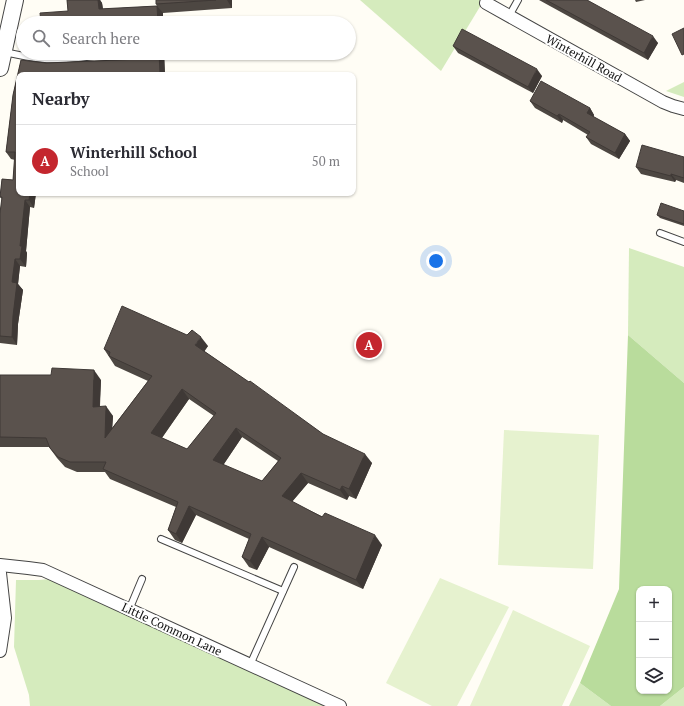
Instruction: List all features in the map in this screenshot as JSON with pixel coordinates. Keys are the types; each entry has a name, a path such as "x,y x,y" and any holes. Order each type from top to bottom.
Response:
{"street":[{"path":"0,68 15,0"},
{"name":"Winterhill Road","path":"486,3 663,102 684,109"},
{"name":"Little Common Lane","path":"0,565 43,570 340,706"},
{"path":"0,572 5,618 0,651"}],"lane":[{"path":"509,16 518,0"},
{"path":"4,52 16,54"},
{"path":"660,233 684,242"},
{"path":"161,539 283,591"},
{"path":"250,665 294,567"},
{"path":"129,610 142,579"}],"green space":[{"path":"360,0 484,0 441,71"},
{"path":"684,82 684,97 666,91"},
{"path":"629,248 684,267 684,383 628,335"},
{"path":"628,335 684,383 684,687 660,706 611,706 580,683 619,589"},
{"path":"504,430 599,435 593,569 498,565"},
{"path":"60,578 340,706 30,706 29,695 14,647 16,580"},
{"path":"440,578 509,607 457,706 432,706 386,683"},
{"path":"513,610 590,646 562,706 470,706"},
{"path":"580,683 611,706 569,706"},
{"path":"684,687 684,706 660,706"}],"building":[{"path":"67,0 98,0 99,9 157,6 158,16 40,16 40,13 68,11"},
{"path":"156,0 216,0 156,4"},
{"path":"546,0 587,0 653,36 644,53"},
{"path":"684,28 684,54 682,55 672,34"},
{"path":"462,29 537,69 528,87 453,46"},
{"path":"21,60 46,63 159,60 160,72 18,72"},
{"path":"541,81 590,108 587,113 625,134 615,153 586,137 590,132 559,114 557,116 530,101"},
{"path":"16,82 16,196 30,196 29,200 25,200 20,259 15,259 12,282 17,283 12,337 0,336 0,213 2,197 0,197 2,179 13,180 15,152 6,152"},
{"path":"642,145 684,157 684,178 636,167"},
{"path":"661,203 684,211 684,224 657,215"},
{"path":"122,306 187,335 192,330 201,337 195,345 249,382 250,381 323,434 365,454 349,489 342,486 340,490 301,473 282,496 322,517 325,513 375,535 356,580 262,537 250,561 242,557 251,534 189,506 176,534 168,530 178,502 103,469 106,462 70,462 58,457 50,448 46,438 0,437 0,375 51,375 52,368 94,370 93,407 106,406 105,438 152,376 109,356 110,352 104,349","holes":["182,389 216,413 187,449 151,433","236,428 281,458 262,481 213,460"]}],"place":[{"name":"Winterhill School","path":"369,345"}]}
